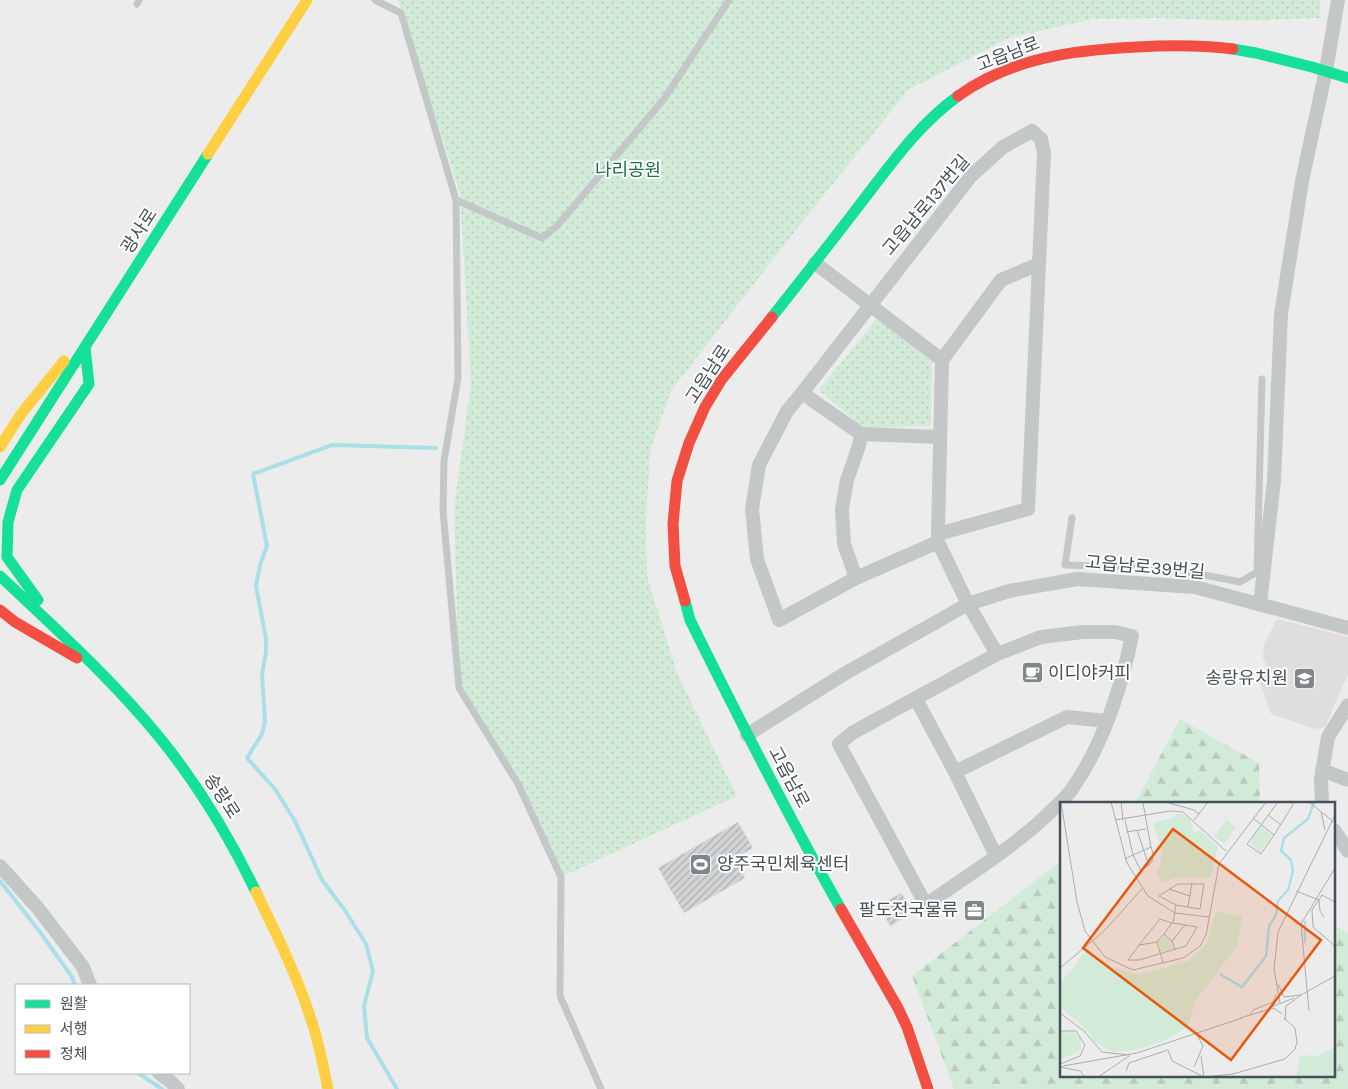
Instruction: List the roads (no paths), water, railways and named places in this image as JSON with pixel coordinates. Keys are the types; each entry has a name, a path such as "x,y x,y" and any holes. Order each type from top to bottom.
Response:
{"street":[{"name":"광사로","path":"0,480 306,0"},
{"path":"1260,604 1274,480 1281,314 1302,181 1326,70 1338,0"},
{"name":"고읍남로","path":"928,1089 910,1034 898,1008 811,856 690,620 675,566 673,524 678,481 689,443 705,407 722,379 815,263 911,138 926,122 959,95 996,73 1045,58 1081,50 1183,45 1245,51 1326,70 1348,78"},
{"name":"고읍남로137번길","path":"1032,131 1040,139 1044,153 1028,509 938,538 856,578 779,620 757,558 752,509 759,465 787,411 870,305 971,176 1004,147 1032,131"},
{"path":"815,263 942,360"},
{"path":"996,654 968,604 938,538 942,360 1001,280 1039,264"},
{"path":"0,447 21,414 125,284"},
{"path":"61,632 7,557 8,522 17,490 89,384 85,347"},
{"path":"802,393 862,434 940,437"},
{"path":"856,578 844,544 842,509 847,480 862,434"},
{"name":"송랑로","path":"0,576 61,632 143,718 218,819 248,874 284,948 312,1024 328,1089"},
{"name":"고읍남로39번길","path":"748,735 844,674 968,604 1009,591 1077,579 1195,587 1348,628"},
{"path":"0,610 15,622 98,670"},
{"path":"1083,632 1115,632 1132,636 1125,669 1107,721 1090,760 1072,789 1038,824 926,905 839,744 852,733 916,699 996,654 1041,637 1083,632"},
{"path":"916,699 955,772 996,856"},
{"path":"1322,802 1321,779 1328,737 1348,706"},
{"path":"955,772 1067,717 1107,721"},
{"path":"1322,770 1348,780"},
{"path":"1336,833 1348,851"},
{"path":"0,866 37,907 82,967 90,984"},
{"path":"160,1074 178,1089"}],"lane":[{"path":"375,0 401,13 456,200 458,378 444,461 443,511 459,688 518,784 561,877 560,996 601,1089"},
{"path":"456,200 542,238 557,226 664,100 729,0"},
{"path":"1072,518 1065,565 1168,568 1240,582 1257,572 1262,379"}],"waterway":[{"path":"397,1089 367,1038 364,1006 373,971 366,944 344,909 322,880 295,821 275,789 247,758 262,734 265,721 262,674 266,639 256,586 260,565 267,546 253,474 332,445 436,448"},
{"path":"0,881 40,932 72,977 75,984"},
{"path":"140,1074 162,1089"}],"place":[{"name":"이디야커피","path":"1032,673"},
{"name":"송랑유치원","path":"1304,678"},
{"name":"양주국민체육센터","path":"701,864"},
{"name":"팔도전국물류","path":"974,910"}],"park label":[{"name":"나리공원","path":"628,170"}]}
